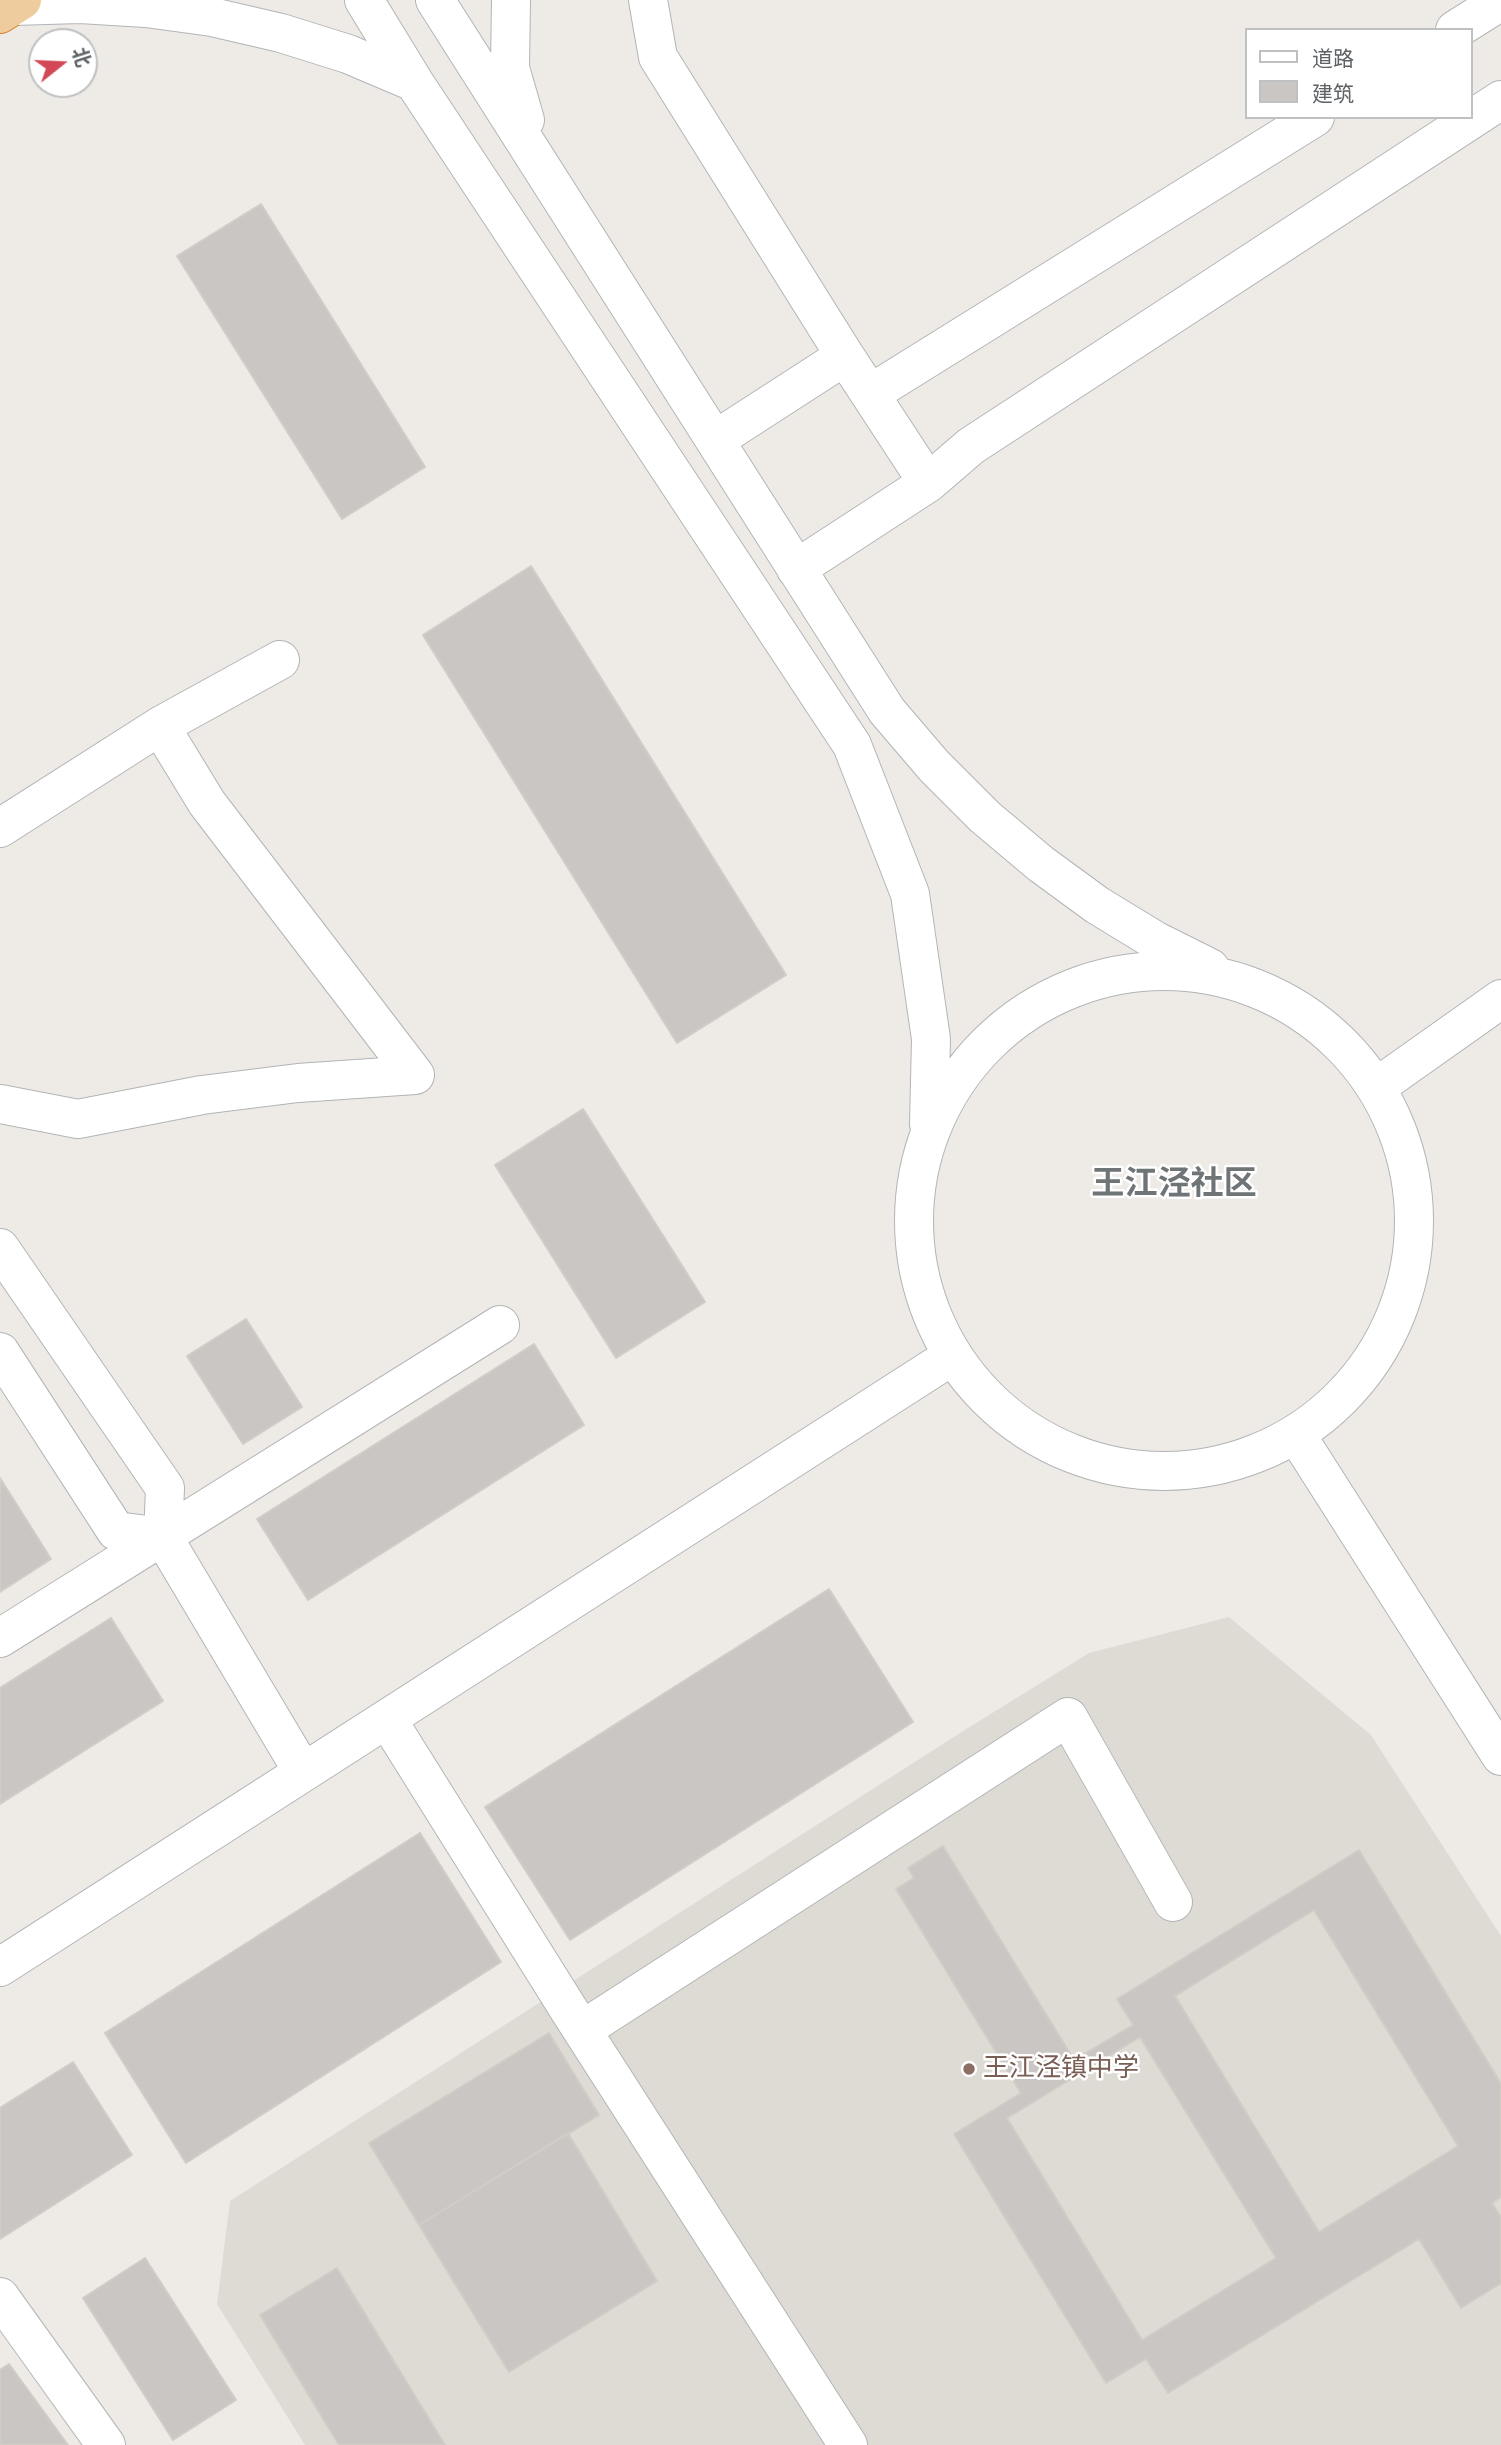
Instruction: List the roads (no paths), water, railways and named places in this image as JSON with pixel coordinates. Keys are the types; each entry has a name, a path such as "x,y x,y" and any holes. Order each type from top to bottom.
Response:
{"street":[{"path":"364,0 414,82 852,745 910,894 931,1039 929,1129 913,1205 920,1284 952,1356 994,1406 1047,1444 1108,1466 1173,1473 1199,1469 1238,1462 1297,1436 1370,1369 1410,1278 1413,1179 1378,1086 1310,1013 1218,973 1097,905 1041,864 985,817 934,766 887,711 435,0"},
{"path":"510,0 510,68 536,159"},
{"path":"648,0 658,57 845,356 928,483"},
{"path":"1458,28 1501,1"},
{"path":"12,6 80,4 146,8 212,17 281,33 348,54 414,82"},
{"path":"1473,118 1501,100"},
{"path":"870,394 1312,119"},
{"path":"796,569 928,483 971,446 1472,119"},
{"path":"715,440 845,356"},
{"path":"0,828 160,726 280,660"},
{"path":"0,1104 78,1119 202,1095 298,1083 415,1075 207,803 160,726"},
{"path":"929,1129 968,1061 1026,1008 1118,971 1218,973"},
{"path":"1378,1086 1501,999"},
{"path":"0,1248 165,1489 163,1537 303,1772"},
{"path":"0,1638 500,1325"},
{"path":"0,1352 116,1531 163,1537"},
{"path":"0,1967 952,1356"},
{"path":"1297,1436 1501,1756"},
{"path":"583,2030 1068,1717 1173,1902"},
{"path":"387,1719 848,2445"},
{"path":"0,2297 106,2445"}],"place":[{"name":"王江泾镇中学","path":"969,2069"}],"district":[{"name":"王江泾社区","path":"1174,1185"}]}
